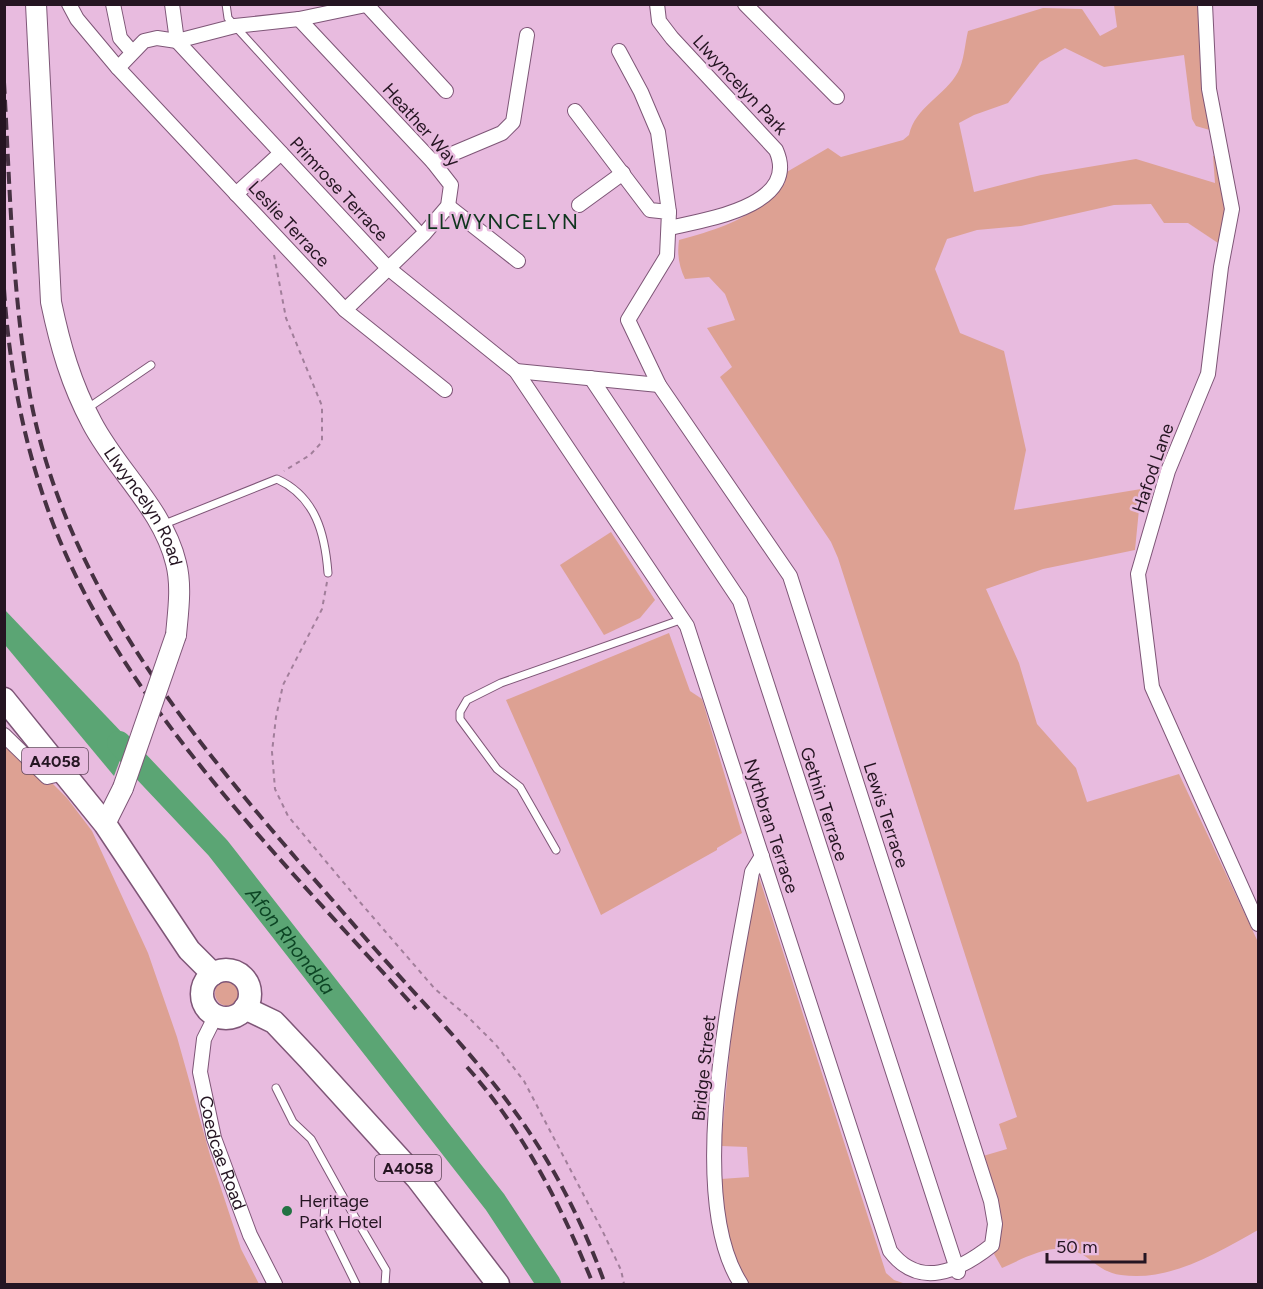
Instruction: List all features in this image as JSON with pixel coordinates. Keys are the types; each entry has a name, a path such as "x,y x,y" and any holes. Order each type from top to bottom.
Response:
{"main road":[{"name":"Llwyncelyn Road","path":"36,4 51,302 58,337 85,410 115,461 161,525 176,563 179,589 176,635 123,789 105,824"},
{"name":"A4058","path":"4,699 105,824 189,950 213,974"},
{"path":"231,971 245,980 250,996 245,1008 232,1017 216,1015 206,1005 203,998 206,981 213,974 231,971"},
{"name":"A4058","path":"245,1008 274,1022 309,1059 417,1178 498,1284"}],"street":[{"name":"Leslie Terrace","path":"69,4 77,20 118,68 345,310 445,390"},
{"path":"113,4 120,38 132,52"},
{"path":"172,4 177,40"},
{"name":"Llwyncelyn Park","path":"657,4 659,21 672,38 776,150 781,161 778,181 755,202 731,214 669,228"},
{"path":"745,4 837,97"},
{"name":"Hafod Lane","path":"1205,4 1209,89 1232,209 1221,267 1208,374 1168,471 1138,574 1152,687 1258,924"},
{"path":"118,68 144,41 157,38 177,40 235,26 299,19 366,5 446,91"},
{"name":"Heather Way","path":"299,19 433,162 450,185 448,206"},
{"path":"433,162 502,134 513,122 527,35"},
{"name":"Primrose Terrace","path":"177,40 388,268 516,371"},
{"path":"619,51 641,92 658,132 669,212 667,256 628,321 659,385"},
{"path":"575,111 650,210 669,212"},
{"path":"236,194 280,153"},
{"path":"579,205 622,173"},
{"path":"345,310 424,234 448,206 518,261"},
{"path":"516,371 659,385"},
{"name":"Nythbran Terrace","path":"516,371 683,619 890,1251 900,1269 916,1278 938,1279 957,1272"},
{"name":"Gethin Terrace","path":"591,378 740,601 957,1272"},
{"name":"Lewis Terrace","path":"659,385 790,576 991,1201 995,1224 992,1245 957,1272"},
{"path":"4,735 47,777 64,772"},
{"name":"Bridge Street","path":"741,1284 721,1241 713,1155 727,1019 752,872 762,856"},
{"name":"Coedcae Road","path":"216,1015 204,1040 200,1072 214,1138 250,1235 275,1284"}],"lane":[{"path":"226,4 228,18 424,234"},
{"path":"85,410 151,365"},
{"path":"161,525 277,479 292,486 312,510 325,540 328,573"},
{"path":"556,850 520,787 497,770 465,729 460,719 463,705 474,694 683,619"},
{"path":"276,1088 293,1122 311,1139 386,1270 385,1284"},
{"path":"342,1195 325,1205 324,1219 356,1284"}],"path":[{"path":"271,231 286,318 322,406 322,442 310,454 287,468 277,479"},
{"path":"328,573 322,609 283,685 272,752 275,789 288,816 359,901 435,989 496,1045 524,1081 602,1230 621,1270 624,1284"}],"shaded area":[{"path":"1114,5 1201,5 1213,131 1196,126 1192,119 1184,55 1104,67 1065,48 1040,62 1008,103 959,123 974,192 1041,175 1136,159 1215,183 1213,156 1218,155 1226,213 1221,245 1188,223 1164,223 1151,204 1114,205 1021,226 977,230 947,239 935,269 960,333 1004,351 1026,450 1014,510 1141,489 1135,550 1043,569 986,589 1019,663 1037,724 1076,768 1087,802 1179,774 1258,942 1258,1230 1192,1264 1175,1270 1139,1276 1113,1273 1083,1255 1067,1249 1038,1252 1002,1268 994,1254 1000,1231 1000,1218 983,1156 1007,1149 999,1124 1017,1117 838,558 831,542 720,377 732,367 707,328 735,320 725,294 709,277 685,279 678,251 679,240 724,226 761,205 785,183 785,173 828,148 841,157 903,140 909,135 917,117 946,88 958,72 968,31 1043,8 1082,9 1100,36 1117,27"},
{"path":"611,532 655,600 640,618 604,635 560,565"},
{"path":"4,609 128,739 114,776 5,645"},
{"path":"669,633 690,691 702,699 742,833 717,850 601,915 506,700"},
{"path":"4,735 67,798 92,831 148,953 177,1037 210,1155 241,1249 259,1284 5,1284"},
{"path":"758,874 886,1273 894,1280 906,1284 746,1284 727,1239 721,1179 749,1177 747,1147 721,1146 733,1015"},
{"path":"228,980 237,984 241,993 237,1002 228,1006 219,1002 215,993 219,984"}],"waterway":[{"name":"Afon Rhondda","path":"119,743 218,848 495,1202 549,1284"}],"railway":[{"path":"4,82 16,282 31,401 51,478 81,551 118,621 160,687 208,751 309,874 452,1034 516,1113 546,1158 565,1193 591,1247 605,1284"},
{"path":"4,289 13,372 30,454 38,480 76,577 114,645 158,710 207,774 312,895 416,1009"},
{"path":"467,1067 506,1117 539,1170 568,1226 593,1284"}],"place":[{"name":"Heritage Park Hotel","path":"287,1211"}],"district":[{"name":"LLWYNCELYN","path":"503,222"}]}
